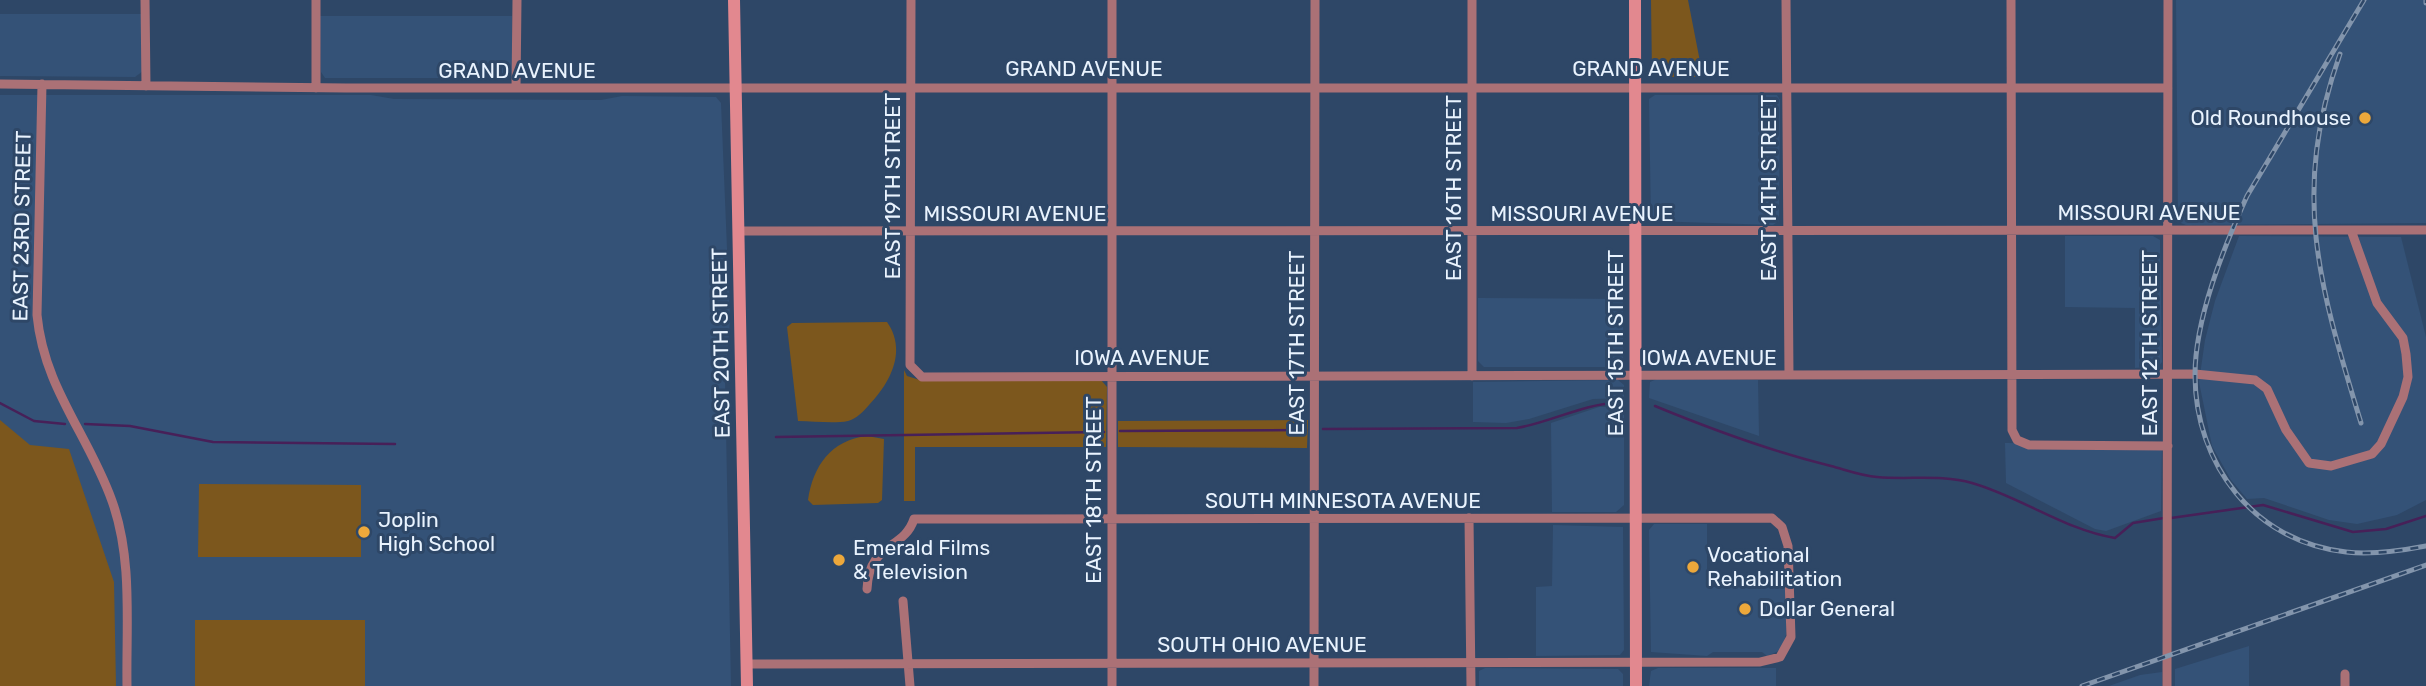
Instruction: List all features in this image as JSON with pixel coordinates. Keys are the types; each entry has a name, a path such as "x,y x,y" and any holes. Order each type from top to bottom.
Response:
{"main road":[{"name":"EAST 20TH STREET","path":"734,0 747,686"},
{"name":"EAST 15TH STREET","path":"1635,0 1636,686"}],"street":[{"path":"145,0 146,86"},
{"path":"316,0 316,88"},
{"path":"516,88 517,0"},
{"name":"EAST 19TH STREET","path":"911,0 910,365 914,372"},
{"name":"EAST 18TH STREET","path":"1112,0 1112,686"},
{"name":"EAST 17TH STREET","path":"1314,686 1315,0"},
{"name":"EAST 16TH STREET","path":"1472,0 1472,376"},
{"name":"EAST 14TH STREET","path":"1786,0 1789,375"},
{"path":"2011,0 2011,426 2017,440 2029,445 2168,446"},
{"name":"EAST 12TH STREET","path":"2167,686 2168,0"},
{"name":"GRAND AVENUE","path":"0,84 316,88 2168,88"},
{"name":"EAST 23RD STREET","path":"42,85 37,314 39,341 47,368 116,514 126,565 127,686"},
{"name":"IOWA AVENUE","path":"914,372 922,377 2168,374 2255,380 2267,389 2286,430 2309,463 2331,466 2372,454 2381,444 2403,397 2407,377 2403,338 2377,303 2351,230"},
{"name":"MISSOURI AVENUE","path":"738,231 1315,233 2426,230"},
{"name":"SOUTH MINNESOTA AVENUE","path":"867,589 873,561 906,532 914,519 1772,517 1782,527 1788,546 1791,637 1786,650 1777,659"},
{"path":"1469,518 1471,686"},
{"path":"903,600 910,686"},
{"name":"SOUTH OHIO AVENUE","path":"747,664 1636,663 1760,662 1777,659"},
{"path":"2345,674 2345,686"}],"shaded area":[{"path":"1651,0 1688,0 1703,77 1659,77 1652,73"},
{"path":"2176,0 2426,0 2426,223 2186,225 2178,222"},
{"path":"0,14 142,14 143,71 135,77 0,76"},
{"path":"320,16 512,16 512,73 506,78 325,78 321,72"},
{"name":"Joplin High School","path":"0,95 371,95 394,99 601,100 622,96 716,97 721,103 730,321 725,378 731,686 0,686"},
{"path":"1655,95 1777,95 1780,100 1779,221 1773,225 1651,221 1649,99"},
{"path":"2065,236 2153,236 2160,240 2162,362 2159,366 2135,368 2135,308 2065,307"},
{"path":"2239,236 2401,237 2426,337 2426,500 2397,515 2357,524 2329,520 2264,498 2247,499 2231,480 2212,446 2199,382 2205,340 2215,301"},
{"path":"1478,298 1623,299 1623,364 1617,367 1484,367 1478,361"},
{"path":"887,322 896,344 896,355 890,376 877,396 857,417 848,421 798,421 787,327 792,323"},
{"path":"904,370 907,376 923,381 1101,380 1107,387 1106,447 915,447 915,501 904,501"},
{"path":"1657,379 1758,380 1759,436 1649,398 1650,382"},
{"path":"1618,380 1624,385 1624,398 1593,399 1529,419 1506,423 1473,422 1473,382"},
{"path":"1599,407 1624,407 1624,505 1616,512 1552,512 1551,423"},
{"path":"0,420 30,445 69,449 114,582 116,686 0,686"},
{"path":"1308,420 1307,448 1118,447 1118,421"},
{"path":"867,436 884,439 882,500 878,503 813,505 808,500 810,488 826,457 843,443"},
{"path":"2005,443 2162,444 2161,511 2106,531 2095,529 2006,483"},
{"path":"199,484 361,485 361,557 198,557"},
{"path":"1654,524 1707,524 1707,587 1786,587 1786,635 1781,650 1767,656 1762,652 1713,652 1707,656 1651,652 1649,530"},
{"path":"1553,525 1623,527 1624,650 1620,655 1536,656 1536,587 1552,586"},
{"path":"195,620 365,620 365,686 195,686"},
{"path":"2249,646 2249,686 2175,686 2175,669"},
{"path":"1485,668 1618,669 1623,674 1623,686 1479,686 1479,671"},
{"path":"1658,668 1776,668 1776,686 1649,686 1651,671"},
{"path":"2162,672 2162,686 2109,686 2140,675"}],"waterway":[{"path":"0,403 34,421 65,424"},
{"path":"1323,429 1517,428 1592,406 1617,403"},
{"path":"1655,406 1764,447 1860,474 1889,478 1949,479 1972,483 2008,496 2078,528 2115,538 2133,523 2164,518"},
{"path":"85,424 130,426 213,442 395,444"},
{"path":"1120,431 1306,430"},
{"path":"776,437 1104,432"},
{"path":"2171,518 2263,505 2353,532 2386,529 2426,516"}],"railway":[{"path":"2364,0 2247,196 2229,237 2212,283 2200,330 2195,375 2198,408 2206,439 2219,467 2236,493 2258,515 2284,533 2313,545 2346,552 2386,552 2426,546"},
{"path":"2340,54 2325,105 2316,152 2316,240 2333,328 2361,423"},
{"path":"2082,686 2426,565"}],"place":[{"name":"Old Roundhouse","path":"2365,118"},
{"name":"Joplin High School","path":"364,532"},
{"name":"Emerald Films & Television","path":"839,560"},
{"name":"Vocational Rehabilitation","path":"1693,567"},
{"name":"Dollar General","path":"1745,609"}]}
